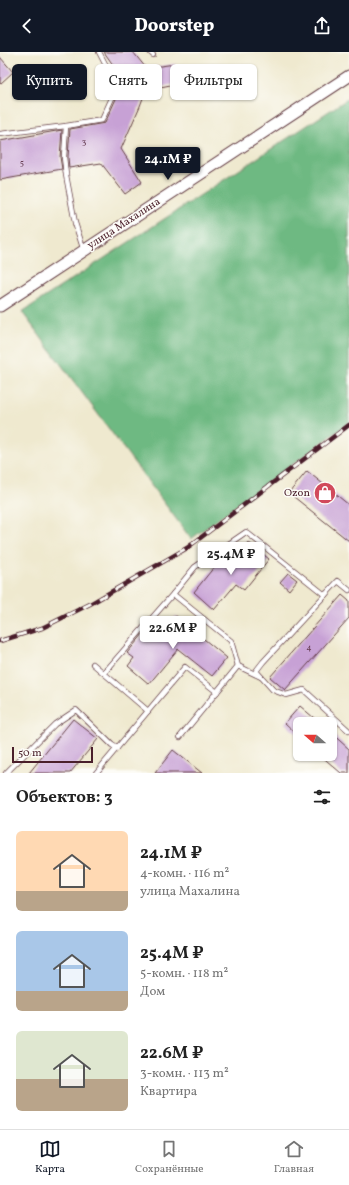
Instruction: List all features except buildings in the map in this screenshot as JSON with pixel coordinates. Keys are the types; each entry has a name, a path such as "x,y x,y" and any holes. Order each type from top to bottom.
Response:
{"street":[{"name":"улица Махалина","path":"0,306 349,76"}],"lane":[{"path":"0,134 102,120 117,87 99,52"},
{"path":"66,126 64,157 66,175 75,223 84,251"},
{"path":"104,673 195,567 246,532 325,595"},
{"path":"349,590 338,581 256,670 273,690 286,695 304,690 349,731"},
{"path":"173,594 231,641 238,666 262,678"},
{"path":"93,664 148,711"},
{"path":"180,738 238,666"},
{"path":"96,773 185,667 217,692"},
{"path":"6,773 55,724 76,710 117,748"}],"green space":[{"path":"349,98 349,423 191,539 22,312"}],"railway":[{"path":"0,641 42,628 90,604 187,548 349,425"}],"place":[{"name":"Ozon","path":"325,493"}]}
